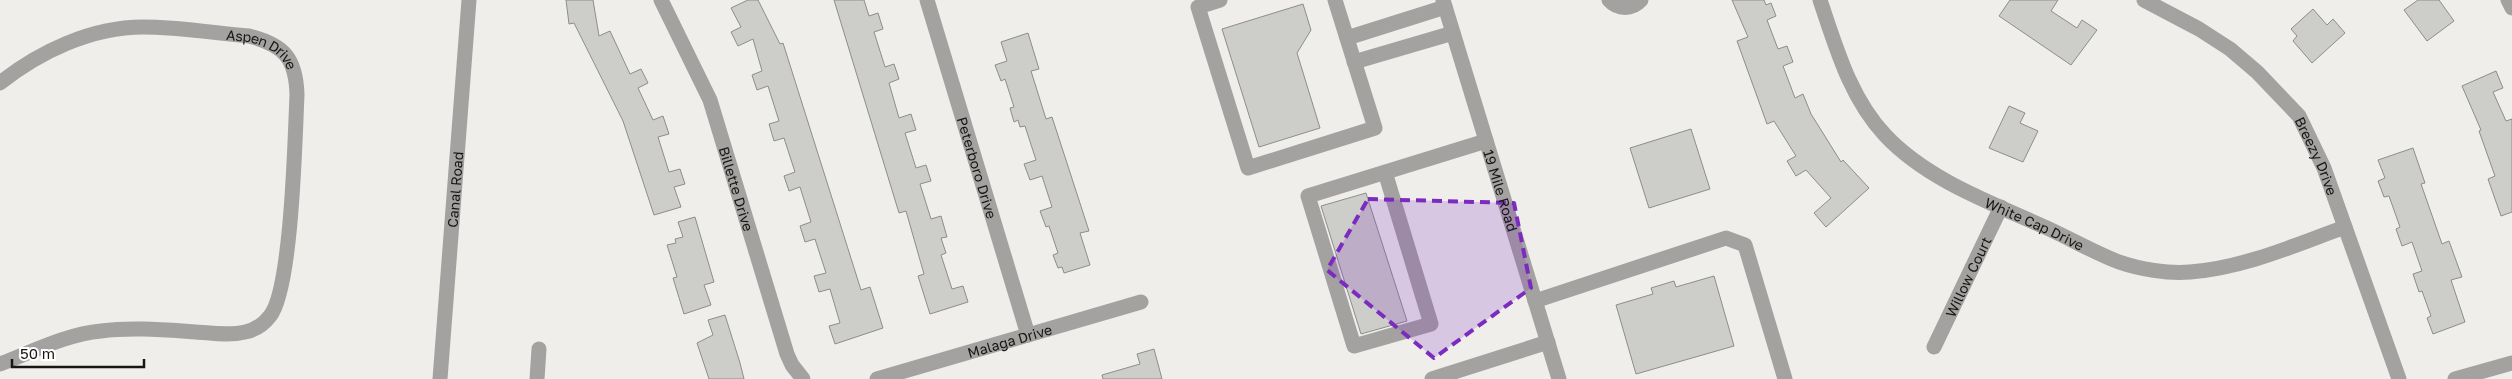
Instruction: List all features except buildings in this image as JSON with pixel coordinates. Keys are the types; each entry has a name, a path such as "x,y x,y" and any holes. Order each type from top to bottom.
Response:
{"street":[{"name":"Canal Road","path":"440,379 469,0"},
{"name":"Billette Drive","path":"661,0 710,100 788,354 792,365 803,379"},
{"name":"Peterboro Drive","path":"927,0 1028,335"},
{"path":"1220,0 1198,7 1248,168 1375,128 1335,0"},
{"path":"1609,0 1619,7 1626,8 1633,6 1641,0"},
{"name":"White Cap Drive","path":"1820,0 1859,100 1884,134 1911,160 1946,180 2001,207 2120,262 2168,272 2188,273 2244,263 2345,227"},
{"name":"Breezy Drive","path":"2144,0 2199,29 2230,50 2257,72 2299,116 2324,168 2399,379"},
{"path":"2508,0 2512,8"},
{"path":"1347,38 1444,3"},
{"name":"19 Mile Road","path":"1444,3 1559,379"},
{"name":"Aspen Drive","path":"0,83 46,51 87,37 142,27 249,36 271,44 291,59 297,79 291,201 284,271 277,304 272,315 256,328 231,334 150,329 100,331 76,336 0,364"},
{"path":"1354,62 1453,32"},
{"path":"1385,172 1430,324 1354,346 1308,196 1385,172 1486,141"},
{"name":"Willow Court","path":"1934,347 2001,207"},
{"path":"1535,301 1726,238 1745,245 1785,379"},
{"name":"Malaga Drive","path":"878,379 1141,302"},
{"path":"1432,379 1548,342"},
{"path":"537,379 539,349"},
{"path":"2455,379 2512,363"}],"highlighted area":[{"path":"1368,199 1514,203 1531,288 1434,358 1327,270"}]}
